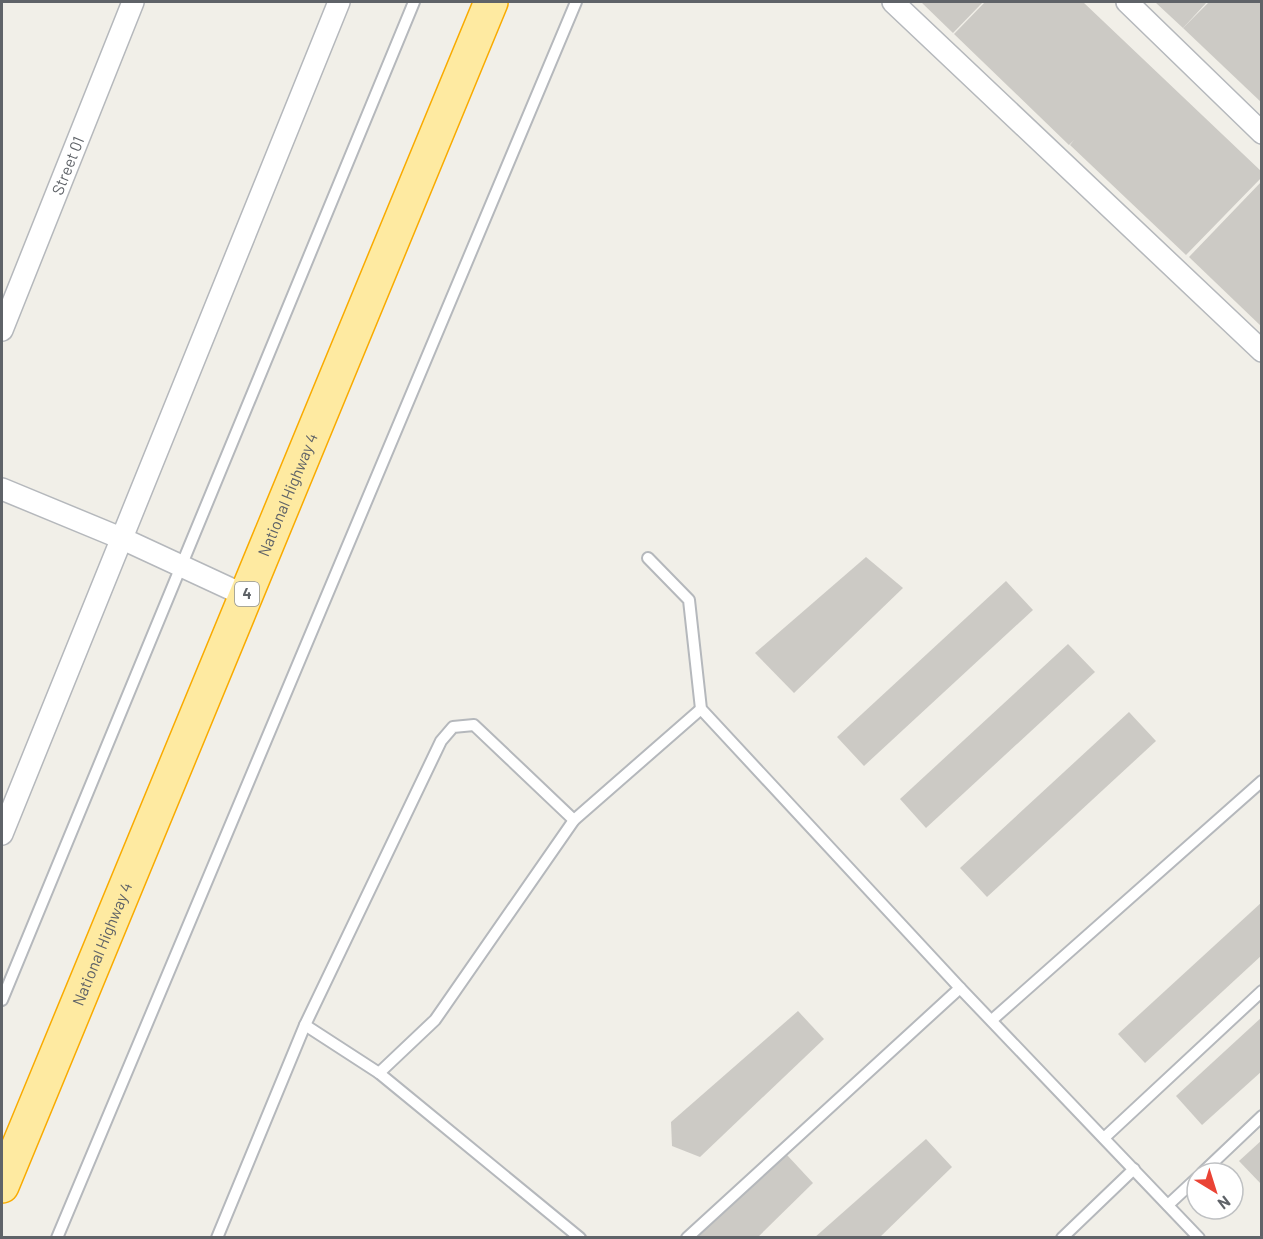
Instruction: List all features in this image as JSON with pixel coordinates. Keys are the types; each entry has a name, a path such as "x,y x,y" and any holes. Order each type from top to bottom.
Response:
{"highway":[{"name":"National Highway 4","path":"2,1186 491,2"}],"street":[{"name":"Street 01","path":"2,330 133,2"},
{"path":"2,834 339,2"},
{"path":"893,2 1262,351"},
{"path":"1127,2 1262,133"},
{"path":"2,489 123,538 246,596"}],"lane":[{"path":"2,1000 414,2"},
{"path":"57,1238 576,2"},
{"path":"648,558 689,600 701,709 960,988 1199,1238"},
{"path":"379,1073 435,1020 574,820 701,709"},
{"path":"217,1238 305,1025 441,741 453,727 474,724 574,820"},
{"path":"992,1020 1262,781"},
{"path":"687,1238 960,988"},
{"path":"1104,1138 1262,991"},
{"path":"305,1025 379,1073 580,1238"},
{"path":"1215,1161 1262,1116"},
{"path":"1062,1238 1134,1169"},
{"path":"1168,1205 1185,1189"}],"building":[{"path":"921,2 983,2 953,33"},
{"path":"985,2 1083,2 1262,172 1262,177 1186,255 1070,145 1074,140 1069,145 954,34"},
{"path":"1155,2 1207,2 1183,28"},
{"path":"1209,2 1262,2 1262,103 1183,28"},
{"path":"1262,181 1262,327 1189,257"},
{"path":"866,557 903,588 794,693 755,653"},
{"path":"1006,581 1033,610 864,766 837,737"},
{"path":"1068,644 1095,672 926,828 900,799"},
{"path":"1129,712 1156,741 987,897 960,868"},
{"path":"1262,902 1262,955 1145,1063 1118,1034"},
{"path":"798,1011 824,1039 700,1157 672,1146 671,1122"},
{"path":"1262,1017 1262,1071 1202,1125 1176,1096"},
{"path":"926,1139 952,1167 879,1238 814,1238"},
{"path":"1262,1140 1262,1185 1245,1167 1245,1161 1239,1161"},
{"path":"787,1155 813,1183 757,1238 693,1238"}]}
